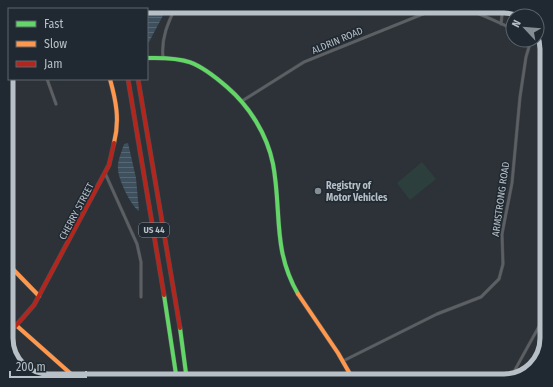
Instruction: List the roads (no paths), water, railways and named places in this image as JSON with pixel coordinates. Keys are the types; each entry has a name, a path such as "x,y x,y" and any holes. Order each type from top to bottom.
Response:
{"main road":[{"path":"148,58 163,57 188,60 209,72 242,101 260,126 272,156 280,240 287,272 298,293 350,374"},
{"name":"CHERRY STREET","path":"13,330 27,315 105,173 112,155 117,131 117,106 110,80"},
{"name":"US 44","path":"128,80 173,346 176,374"},
{"name":"US 44","path":"137,80 176,302 186,374"},
{"path":"13,268 18,272 29,289 38,296"},
{"path":"17,326 71,374"}],"street":[{"path":"163,57 165,31 173,13"},
{"name":"ALDRIN ROAD","path":"242,101 304,62 422,13"},
{"name":"ALDRIN ROAD","path":"471,13 505,26"},
{"path":"501,24 502,13"},
{"name":"ARMSTRONG ROAD","path":"342,362 417,323 481,297 499,279 503,264 502,234 512,183 520,97 529,48"},
{"path":"47,80 56,104"},
{"path":"105,173 137,244 141,262 141,297"},
{"path":"513,373 540,325"}],"water":[{"path":"148,13 164,13 149,42"},
{"path":"128,143 136,178 139,211 132,204 119,173 118,166 120,156 124,144"}],"place":[{"name":"Registry of Motor Vehicles","path":"318,191"}]}
